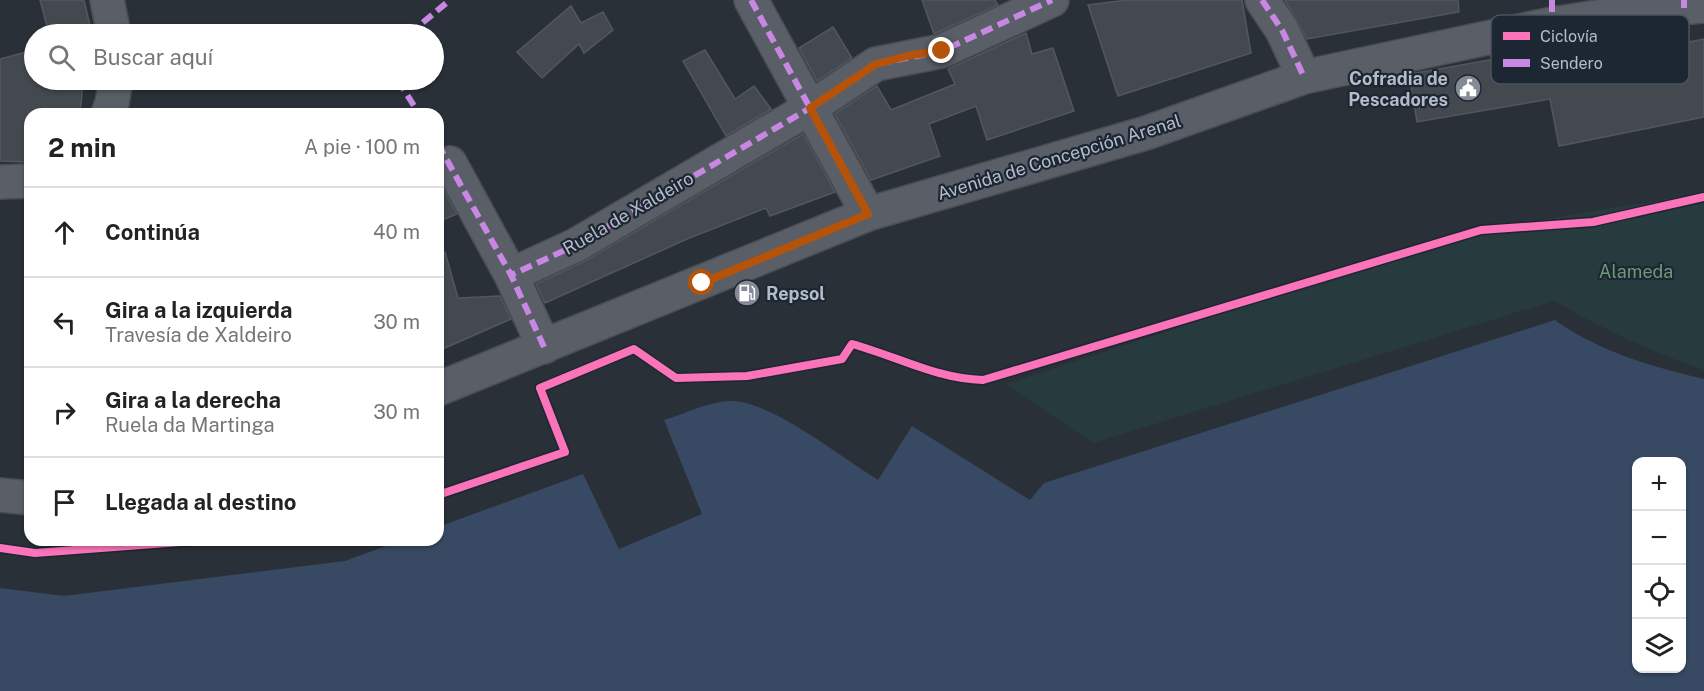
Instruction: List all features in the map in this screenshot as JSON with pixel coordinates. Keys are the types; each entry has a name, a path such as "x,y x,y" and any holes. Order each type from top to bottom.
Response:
{"street":[{"path":"107,0 112,24"},
{"path":"751,0 868,214"},
{"name":"Ruela de Xaldeiro","path":"512,275 576,245 810,108 876,64 911,55 942,51 1052,0"},
{"path":"1262,0 1282,30 1304,77"},
{"name":"Avenida de Concepción Arenal","path":"1552,12 1624,13 1691,5"},
{"name":"Avenida de Concepción Arenal","path":"444,388 868,214 1146,133 1304,77 1491,28"},
{"path":"109,108 114,90"},
{"path":"450,163 512,275 544,347"},
{"path":"0,182 24,181"},
{"path":"0,495 24,497"}],"green space":[{"name":"Alameda","path":"1704,193 1704,370 1628,339 1554,301 1093,443 1005,384 1481,230"}],"water":[{"path":"1555,320 1589,341 1626,357 1704,379 1704,691 0,691 0,588 64,596 345,561 386,546 444,546 444,525 583,474 619,549 702,514 664,420 715,403 732,401 748,404 786,420 878,480 912,426 1030,500 1044,483"}],"building":[{"path":"40,0 84,0 90,24 46,24"},
{"path":"922,0 995,0 998,5 934,34"},
{"path":"1127,0 1242,0 1251,53 1118,96 1088,5"},
{"path":"1285,0 1458,0 1459,12 1307,39"},
{"path":"571,6 581,23 603,12 613,30 584,53 579,44 542,78 517,52"},
{"path":"833,27 852,58 817,81 799,48"},
{"path":"1026,33 1032,54 1053,48 1074,111 987,140 976,106 929,124 940,156 871,180 835,114 877,86 891,110 955,84 948,69"},
{"path":"1704,39 1704,117 1559,146 1550,99 1417,122 1409,74 1491,60 1491,84 1689,84 1689,42"},
{"path":"705,50 735,99 754,86 771,109 726,136 683,61"},
{"path":"24,53 24,90 82,90 80,108 24,108 24,162 0,161 0,59"},
{"path":"803,134 835,192 770,216 766,208 687,239 545,303 536,284 585,261"},
{"path":"444,191 457,214 444,219"},
{"path":"444,252 458,298 500,296 511,319 444,348"}],"marked path":[{"path":"421,24 450,0"},
{"path":"751,0 868,214"},
{"path":"544,347 511,275 576,245 810,108 876,64 942,51 1052,0"},
{"path":"1262,0 1282,30 1304,77"},
{"path":"1552,0 1552,15"},
{"path":"1684,0 1684,8"},
{"path":"404,90 415,108"},
{"path":"444,155 511,275"}],"cycle path":[{"path":"444,493 565,452 540,388 634,349 676,378 747,376 842,359 852,344 949,376 983,380 1481,230 1593,222 1704,197"},
{"path":"0,548 35,553 128,546"}],"place":[{"name":"Cofradia de Pescadores","path":"1468,88"},
{"name":"Repsol","path":"747,293"}],"route":[{"path":"702,283 868,214 810,108 876,64 911,55 942,51"}]}
